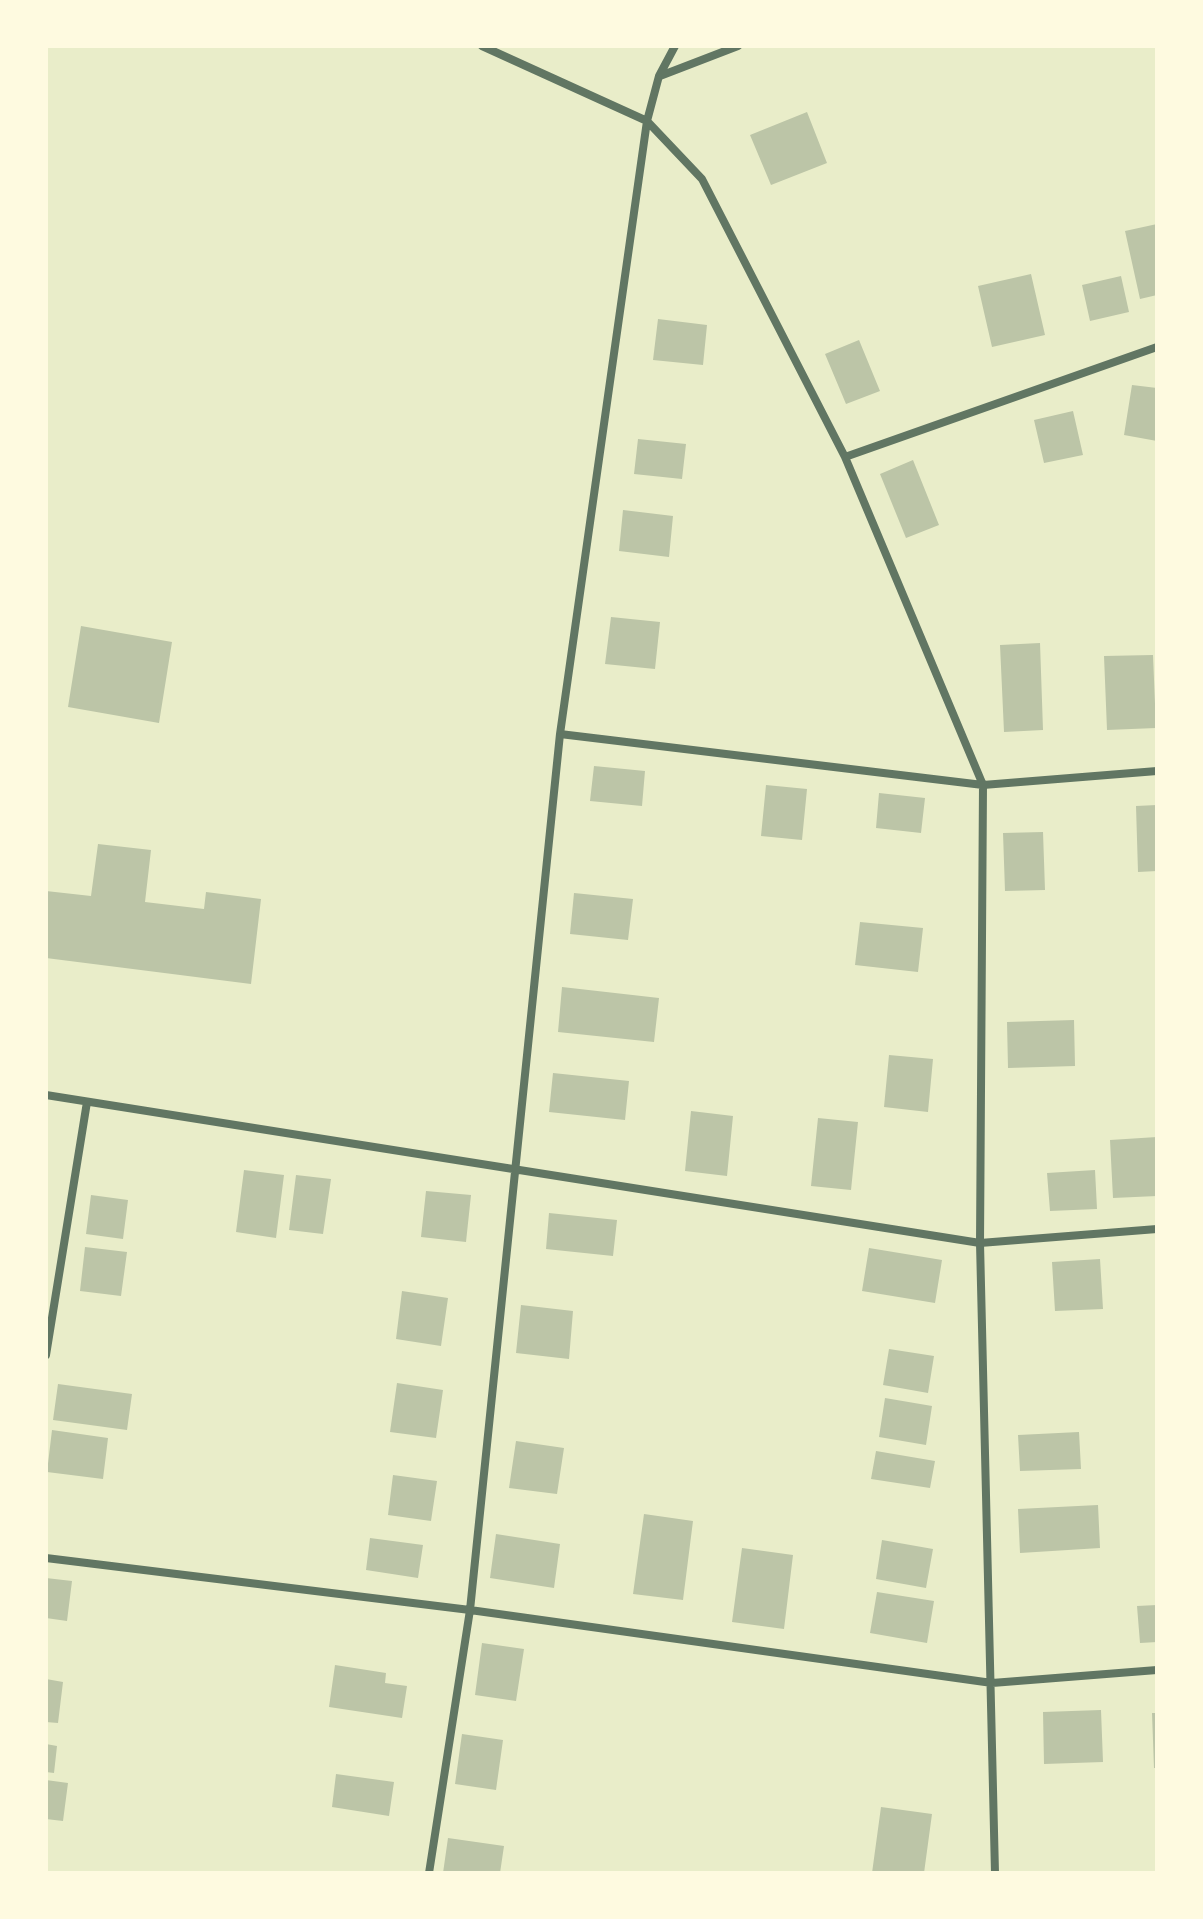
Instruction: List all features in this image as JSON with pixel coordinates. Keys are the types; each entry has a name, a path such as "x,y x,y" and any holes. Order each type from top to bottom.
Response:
{"street":[{"path":"482,46 647,121 702,179 845,457 983,785 980,1243 995,1873"},
{"path":"429,1873 470,1610 560,734 647,121 659,76 675,46"},
{"path":"659,76 738,46"},
{"path":"845,457 1157,347"},
{"path":"560,734 983,785 1157,771"},
{"path":"46,1095 980,1243 1157,1229"},
{"path":"46,1355 87,1102"},
{"path":"46,1558 470,1610 992,1683 1157,1670"}],"building":[{"path":"807,112 827,163 771,185 750,135"},
{"path":"1157,224 1157,295 1140,299 1125,231"},
{"path":"1031,274 1045,335 992,347 978,286"},
{"path":"1121,276 1129,312 1090,321 1082,285"},
{"path":"658,319 707,325 703,365 653,360"},
{"path":"859,340 880,391 846,404 825,354"},
{"path":"1132,385 1157,388 1157,441 1124,435"},
{"path":"1073,411 1083,455 1044,463 1034,420"},
{"path":"638,439 686,444 682,479 634,474"},
{"path":"913,460 939,525 906,538 880,474"},
{"path":"623,510 673,516 669,557 619,551"},
{"path":"611,617 660,622 655,669 605,664"},
{"path":"81,626 172,642 159,723 68,707"},
{"path":"1040,643 1043,730 1004,732 1000,645"},
{"path":"1153,655 1156,728 1107,730 1104,656"},
{"path":"594,766 645,771 642,806 590,801"},
{"path":"766,785 807,789 802,840 761,836"},
{"path":"879,793 925,798 921,833 876,828"},
{"path":"1157,805 1157,871 1138,872 1136,806"},
{"path":"1043,832 1045,890 1005,891 1003,833"},
{"path":"98,844 151,850 145,902 204,909 206,892 261,899 251,984 46,958 46,891 91,896"},
{"path":"574,893 633,899 628,940 570,934"},
{"path":"860,922 923,928 918,972 855,965"},
{"path":"562,987 659,998 654,1042 558,1032"},
{"path":"1074,1020 1075,1066 1008,1068 1007,1022"},
{"path":"889,1055 933,1059 928,1112 884,1107"},
{"path":"553,1073 629,1081 625,1120 549,1112"},
{"path":"691,1111 733,1116 727,1176 685,1171"},
{"path":"818,1118 858,1122 851,1190 811,1186"},
{"path":"1157,1137 1157,1196 1113,1198 1110,1140"},
{"path":"244,1170 284,1175 276,1238 236,1232"},
{"path":"1095,1170 1097,1209 1050,1211 1047,1173"},
{"path":"296,1175 331,1179 323,1234 289,1230"},
{"path":"426,1191 471,1195 466,1242 421,1237"},
{"path":"91,1195 128,1200 123,1239 86,1234"},
{"path":"549,1213 617,1220 613,1256 546,1249"},
{"path":"85,1247 127,1252 121,1296 80,1291"},
{"path":"869,1248 942,1260 935,1303 862,1291"},
{"path":"1100,1259 1103,1309 1055,1311 1052,1262"},
{"path":"402,1291 448,1298 441,1346 396,1339"},
{"path":"521,1305 573,1311 569,1359 516,1353"},
{"path":"889,1349 934,1356 928,1393 883,1385"},
{"path":"397,1383 443,1390 436,1438 390,1432"},
{"path":"58,1384 132,1394 127,1430 53,1420"},
{"path":"885,1398 932,1406 926,1445 879,1437"},
{"path":"52,1430 108,1438 103,1479 47,1472"},
{"path":"1079,1432 1081,1469 1020,1471 1018,1435"},
{"path":"516,1441 564,1448 557,1494 509,1488"},
{"path":"876,1451 935,1461 930,1488 871,1479"},
{"path":"393,1475 437,1481 431,1521 388,1515"},
{"path":"1098,1505 1100,1548 1020,1553 1018,1509"},
{"path":"644,1514 693,1521 683,1600 633,1594"},
{"path":"496,1534 560,1544 554,1588 490,1578"},
{"path":"370,1538 423,1545 418,1578 366,1570"},
{"path":"882,1540 933,1549 926,1588 876,1579"},
{"path":"742,1548 793,1555 784,1629 732,1622"},
{"path":"46,1578 72,1581 67,1621 46,1618"},
{"path":"877,1592 934,1601 927,1643 870,1633"},
{"path":"1157,1605 1157,1642 1140,1643 1137,1606"},
{"path":"482,1643 524,1649 516,1701 475,1695"},
{"path":"335,1665 386,1673 385,1683 407,1686 402,1718 329,1707"},
{"path":"46,1679 63,1682 58,1723 46,1722"},
{"path":"1101,1710 1103,1762 1044,1764 1043,1712"},
{"path":"1152,1713 1157,1713 1157,1768 1154,1768"},
{"path":"462,1734 503,1740 496,1790 455,1784"},
{"path":"46,1744 57,1746 54,1773 46,1772"},
{"path":"336,1774 394,1782 389,1816 332,1807"},
{"path":"46,1780 68,1783 63,1821 46,1819"},
{"path":"881,1807 932,1814 924,1873 872,1873"},
{"path":"448,1838 504,1846 500,1873 443,1873"}]}
